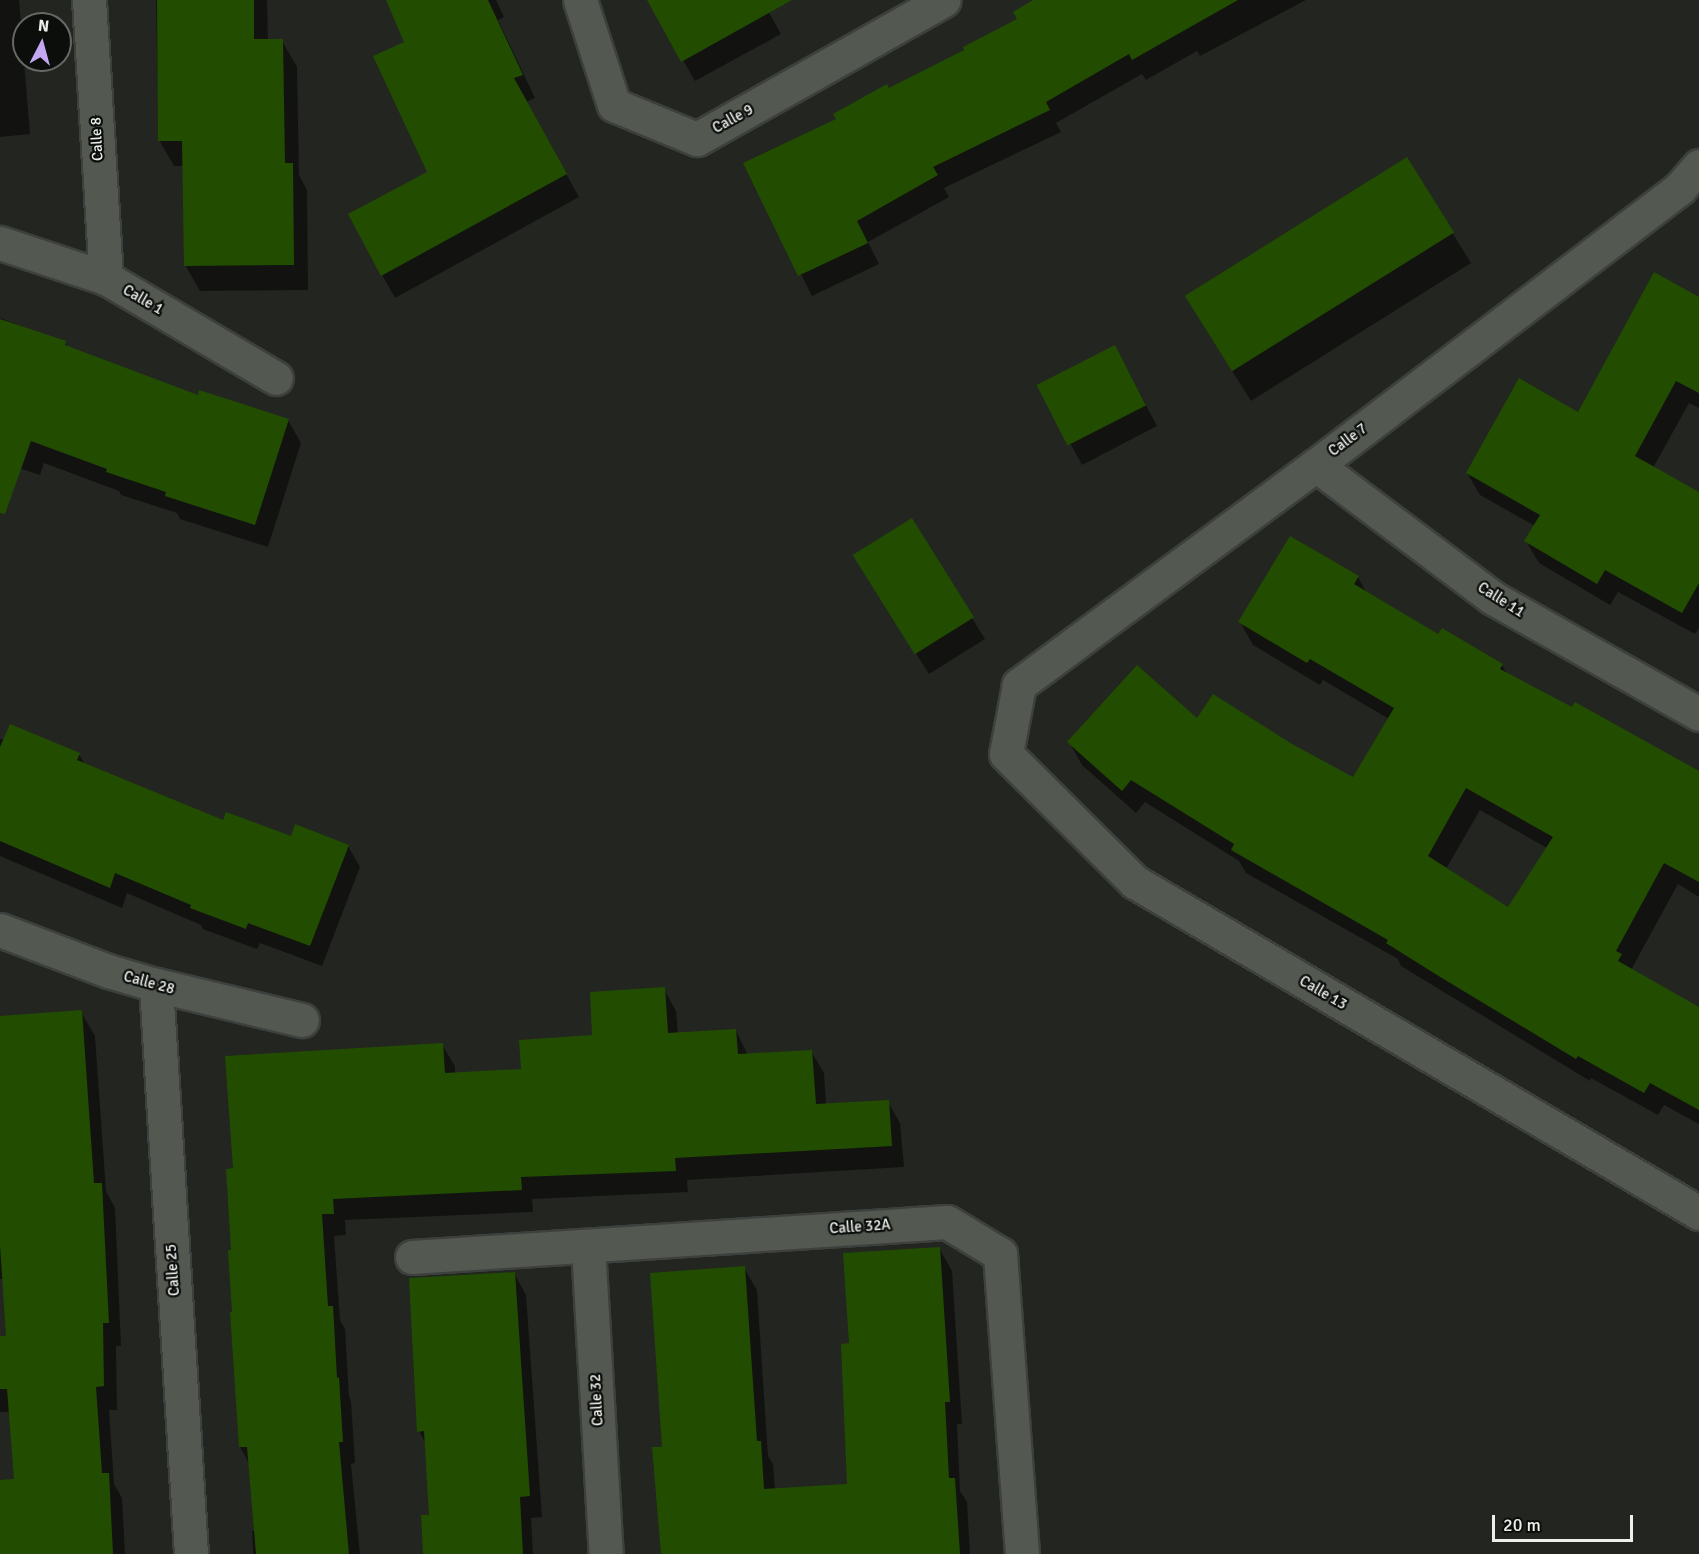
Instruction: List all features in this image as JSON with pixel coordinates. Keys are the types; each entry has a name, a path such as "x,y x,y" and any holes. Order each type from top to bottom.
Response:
{"street":[{"name":"Calle 8","path":"89,0 106,278"},
{"name":"Calle 9","path":"580,0 614,105 697,139 944,0"},
{"name":"Calle 7","path":"1012,719 1019,685 1693,184"},
{"name":"Calle 1","path":"0,243 106,278 276,378"},
{"name":"Calle 11","path":"1316,465 1493,598 1699,714"},
{"name":"Calle 13","path":"1012,719 1006,754 1136,882 1699,1213"},
{"name":"Calle 28","path":"0,930 108,971 156,986 302,1020"},
{"name":"Calle 25","path":"156,986 191,1554"},
{"name":"Calle 32A","path":"412,1257 947,1222 1000,1254 1022,1554"},
{"name":"Calle 32","path":"588,1246 606,1554"}],"building":[{"path":"157,0 254,0 254,39 283,39 285,163 293,163 294,265 184,266 182,141 158,141"},
{"path":"386,0 488,0 523,75 514,78 567,174 381,276 348,214 427,172 373,56 404,42"},
{"path":"647,0 792,0 681,62"},
{"path":"1033,0 1238,0 1132,60 1129,54 1046,102 1050,110 933,167 938,175 857,221 868,243 798,276 743,163 836,119 833,114 887,84 889,88 964,50 963,47 1017,19 1013,12"},
{"path":"1407,157 1454,232 1232,371 1185,296"},
{"path":"1654,272 1699,297 1699,393 1676,381 1635,456 1699,492 1699,583 1682,613 1605,570 1597,584 1524,541 1540,515 1466,473 1519,378 1578,412"},
{"path":"0,319 66,341 65,345 198,395 199,390 289,419 255,525 165,496 166,492 106,472 107,469 31,441 5,514 0,513"},
{"path":"1115,345 1146,406 1067,446 1037,385"},
{"path":"912,518 974,617 915,654 853,555"},
{"path":"1290,536 1359,576 1354,584 1438,634 1442,628 1503,664 1500,669 1572,707 1575,702 1699,771 1699,882 1664,863 1616,951 1622,954 1618,961 1699,1007 1699,1110 1650,1083 1644,1093 1578,1056 1576,1059 1386,943 1388,940 1231,850 1234,844 1131,780 1122,791 1067,742 1137,665 1197,718 1213,694 1292,744 1353,777 1394,708 1310,659 1307,663 1238,622","holes":["1466,788 1553,837 1508,907 1428,856"]},
{"path":"10,724 80,753 77,760 223,820 226,812 291,836 295,824 349,845 310,946 248,923 246,929 190,908 191,905 115,873 110,888 0,841 0,747"},
{"path":"665,987 668,1033 736,1029 738,1054 812,1050 816,1104 889,1100 892,1146 675,1158 676,1171 521,1177 522,1190 333,1199 334,1214 322,1214 328,1306 333,1306 337,1378 339,1377 343,1442 339,1442 349,1554 256,1554 247,1447 239,1447 230,1312 232,1312 228,1250 231,1250 226,1169 233,1168 225,1056 443,1043 445,1073 521,1069 519,1040 592,1035 590,992"},
{"path":"82,1010 94,1183 102,1183 109,1323 103,1323 104,1386 96,1387 102,1473 109,1473 113,1554 0,1554 0,1480 14,1479 7,1389 0,1389 0,1336 6,1336 0,1245 0,1016"},
{"path":"940,1247 950,1402 945,1402 949,1478 955,1478 960,1554 661,1554 652,1447 662,1447 650,1273 745,1266 757,1441 761,1441 764,1489 847,1484 841,1344 849,1343 843,1253"},
{"path":"515,1272 530,1496 520,1497 523,1554 423,1554 421,1515 429,1515 424,1431 417,1432 409,1278"}]}
